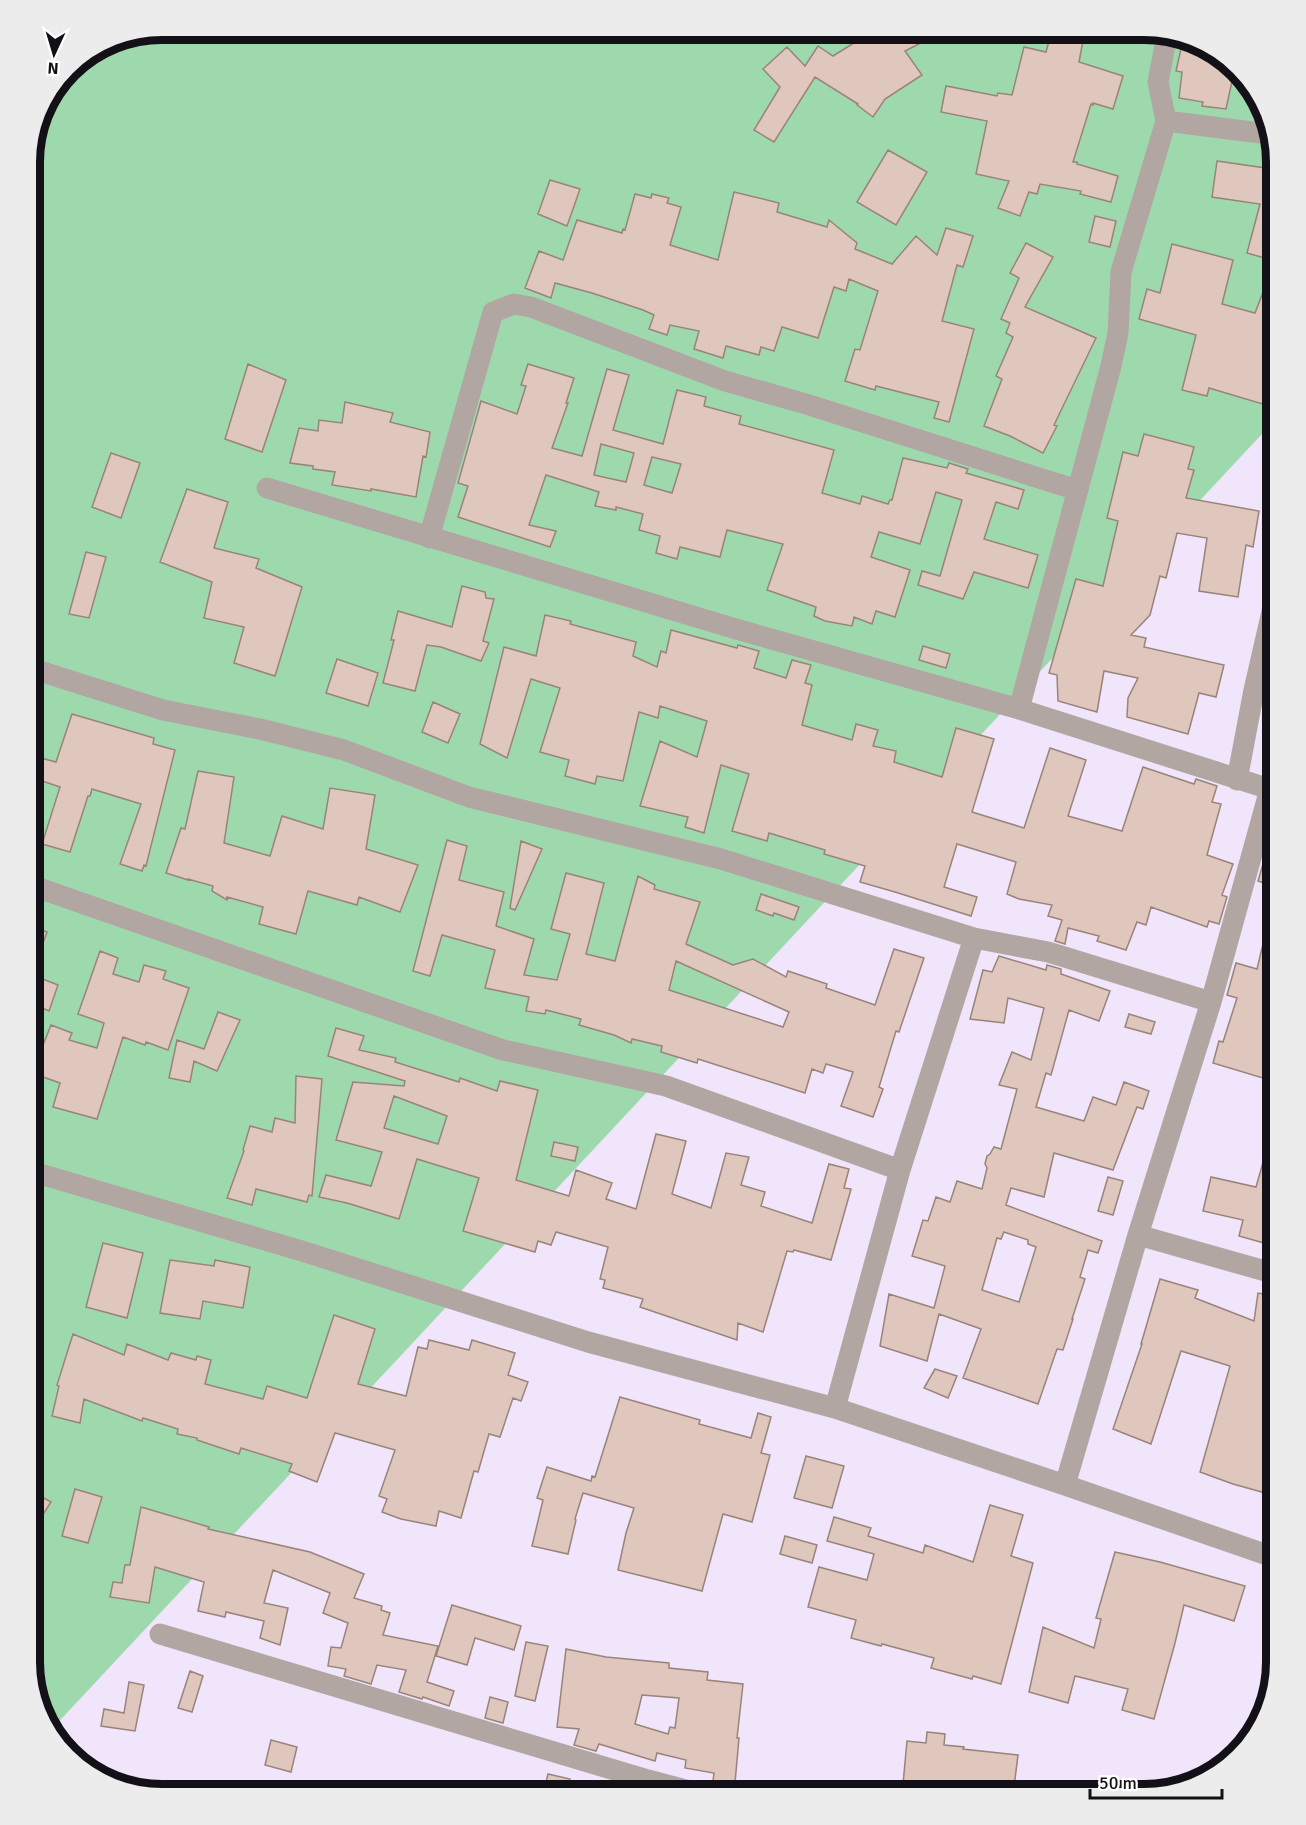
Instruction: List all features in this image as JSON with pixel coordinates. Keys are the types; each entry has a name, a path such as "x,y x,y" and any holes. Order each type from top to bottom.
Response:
{"street":[{"path":"1019,710 1111,366 1118,333 1121,272 1166,121 1158,82 1166,43"},
{"path":"1166,121 1261,133"},
{"path":"429,538 494,312 514,304 531,307 725,381 806,404 1077,490"},
{"path":"267,488 736,629 1019,710 1266,788"},
{"path":"1237,780 1266,638"},
{"path":"41,671 163,710 260,729 344,750 469,797 721,859 974,938 1071,959 1211,1002"},
{"path":"1065,1485 1138,1235 1211,1002 1266,814"},
{"path":"41,889 503,1050 666,1086 900,1170"},
{"path":"835,1408 900,1170 974,938"},
{"path":"40,1174 302,1251 588,1342 835,1408 1266,1555"},
{"path":"1138,1235 1266,1271"},
{"path":"160,1634 663,1784"}],"green space":[{"path":"155,41 1151,41 1167,43 1197,53 1211,61 1235,82 1256,116 1266,163 1266,430 57,1723 45,1694 40,1662 41,155 50,116 66,88 69,84 84,84 84,69 102,57 131,45"}],"building":[{"path":"853,41 925,41 905,51 922,75 885,99 873,117 858,104 815,77 774,142 754,130 780,87 763,69 787,47 805,66 818,46 833,56 854,43"},
{"path":"1049,41 1083,41 1079,62 1123,76 1113,109 1091,104 1073,162 1118,176 1111,202 1080,194 1081,191 1040,184 1037,194 1029,192 1020,216 998,208 1009,181 976,174 987,121 941,112 946,86 997,96 998,93 1012,95 1024,47 1046,52"},
{"path":"1181,47 1211,61 1232,79 1226,109 1202,106 1203,102 1179,98 1182,72 1176,71"},
{"path":"888,150 927,172 896,225 857,202"},
{"path":"1217,161 1265,168 1263,177 1266,177 1266,258 1247,253 1260,204 1212,197"},
{"path":"550,180 580,189 567,226 538,214"},
{"path":"734,192 779,203 777,212 827,227 829,220 857,243 855,249 892,264 916,236 937,255 946,228 973,236 963,267 957,265 942,321 974,329 949,422 934,418 939,402 876,386 875,390 845,381 855,349 860,350 878,291 849,279 846,291 834,287 818,338 782,327 774,351 761,347 759,355 726,346 723,358 694,349 699,331 670,325 667,335 649,329 654,315 643,310 555,283 551,298 525,288 539,251 563,260 577,220 622,233 623,229 625,230 635,194 651,198 652,194 669,198 667,203 681,207 670,245 718,260"},
{"path":"1095,216 1116,221 1110,247 1089,242"},
{"path":"1026,243 1053,257 1025,307 1096,338 1043,453 984,426 1002,379 996,376 1013,337 1006,333 1010,323 1001,319 1019,278 1010,273"},
{"path":"1172,244 1233,260 1222,304 1255,313 1266,284 1266,405 1209,388 1207,396 1182,390 1196,335 1139,319 1147,289 1160,293"},
{"path":"248,364 286,380 262,452 225,439"},
{"path":"528,364 574,378 552,448 582,456 607,369 629,375 613,430 663,444 677,390 706,397 704,406 741,416 739,424 834,450 822,493 860,504 862,496 888,504 892,500 903,458 947,468 949,463 968,469 966,473 1024,490 1018,509 996,502 984,539 1038,555 1028,588 974,572 963,599 918,585 922,571 940,576 962,500 936,492 920,544 879,532 871,557 910,570 895,617 876,611 872,624 854,617 852,626 825,621 814,616 816,607 767,590 783,544 727,530 720,557 680,547 677,559 656,553 660,536 639,530 643,514 616,507 616,510 595,506 599,492 546,475 529,525 556,531 550,547 458,517 468,486 458,483 481,401 517,414 526,386 521,385","holes":["601,444 634,453 626,482 594,475","652,457 681,464 672,493 644,485"]},
{"path":"345,402 393,413 390,422 430,432 416,497 332,485 335,472 290,463 299,428 318,431 319,420 342,423"},
{"path":"1144,434 1194,447 1188,469 1194,470 1186,498 1259,511 1253,547 1246,545 1238,597 1199,591 1207,538 1177,533 1166,578 1160,576 1150,615 1131,635 1146,638 1144,647 1224,665 1216,697 1199,693 1188,734 1127,717 1128,698 1138,678 1104,671 1097,712 1058,701 1057,675 1049,673 1076,579 1103,586 1118,521 1107,518 1123,452 1138,456"},
{"path":"111,453 140,463 121,518 92,507"},
{"path":"187,489 228,502 214,548 259,559 256,568 302,587 275,676 234,663 244,627 204,618 212,582 160,562"},
{"path":"86,552 106,557 89,618 69,614"},
{"path":"462,586 485,592 486,598 494,599 483,641 489,643 481,661 441,647 427,645 415,691 383,683 394,640 391,640 398,611 452,627"},
{"path":"545,615 636,642 633,656 657,667 661,651 666,653 671,630 737,648 738,645 759,651 754,668 786,678 792,660 811,665 805,683 812,685 802,725 852,740 856,724 878,730 873,746 896,751 894,762 942,777 956,728 994,739 972,812 1024,828 1050,748 1086,760 1068,816 1122,831 1143,767 1194,784 1196,779 1217,786 1212,802 1221,804 1207,855 1233,864 1222,895 1227,897 1219,924 1209,921 1207,927 1151,907 1146,925 1137,922 1126,950 1097,941 1099,936 1068,928 1065,944 1055,941 1062,920 1048,916 1052,905 1019,899 1007,894 1016,862 957,844 944,887 977,897 971,916 860,882 865,866 824,854 825,850 769,833 767,841 732,831 749,774 721,765 704,833 685,827 688,817 640,806 660,741 697,757 707,721 660,706 658,718 639,712 623,781 597,776 595,784 565,776 569,760 540,752 560,688 531,679 507,758 480,744 504,647 536,656"},
{"path":"923,646 950,654 946,668 919,660"},
{"path":"337,659 378,673 368,706 326,693"},
{"path":"433,702 460,714 448,743 422,732"},
{"path":"72,714 154,738 153,744 175,750 146,866 144,865 142,871 120,864 141,804 92,789 70,852 42,844 60,787 41,781 41,758 56,762"},
{"path":"198,771 234,777 224,843 270,856 282,816 323,829 330,788 375,795 366,849 418,865 400,912 359,897 357,905 308,891 296,934 259,924 263,907 227,897 227,900 212,891 213,886 166,873 181,828 185,829"},
{"path":"447,840 467,846 459,880 504,892 496,926 534,939 524,975 557,980 570,934 551,929 566,873 604,883 586,954 615,961 638,876 655,885 654,889 700,902 686,944 733,965 753,959 786,977 788,971 827,984 826,988 875,1005 894,949 924,958 899,1032 896,1031 879,1087 883,1089 873,1117 841,1106 853,1072 826,1064 823,1073 812,1069 805,1093 698,1059 697,1063 661,1052 662,1046 632,1039 631,1043 614,1035 579,1025 581,1019 546,1010 545,1014 526,1011 529,997 485,988 495,950 442,935 430,976 413,971","holes":["676,961 789,1012 783,1027 669,990"]},
{"path":"521,841 542,849 515,910 510,908"},
{"path":"1266,854 1266,884 1258,881"},
{"path":"761,894 799,907 794,920 756,910"},
{"path":"40,930 47,932 40,950"},
{"path":"1266,932 1266,1079 1213,1063 1219,1041 1223,1042 1237,998 1227,995 1236,963 1257,969"},
{"path":"100,951 118,958 113,974 139,982 144,965 166,971 163,979 189,988 168,1050 123,1037 97,1119 53,1107 60,1083 40,1076 40,1052 51,1025 72,1033 69,1040 97,1048 104,1023 78,1014"},
{"path":"999,956 1046,970 1047,965 1061,969 1061,974 1110,991 1099,1021 1069,1010 1051,1075 1046,1073 1036,1107 1084,1121 1093,1097 1116,1105 1124,1082 1149,1091 1143,1109 1137,1107 1113,1170 1054,1153 1044,1197 1011,1188 1006,1205 1102,1241 1098,1253 1088,1250 1080,1277 1085,1279 1063,1350 1057,1349 1038,1404 963,1378 981,1329 939,1314 927,1361 880,1346 889,1294 934,1308 945,1266 912,1256 923,1220 928,1221 936,1197 950,1202 957,1181 982,1189 987,1156 994,1147 1001,1149 1017,1089 999,1085 1012,1052 1031,1060 1044,1008 1008,998 1004,1023 970,1019 983,970 992,972","holes":["1004,1232 1028,1240 1028,1244 1036,1247 1019,1302 982,1290 997,1238 1001,1239"]},
{"path":"40,978 58,985 49,1011 40,1007"},
{"path":"218,1012 240,1020 217,1071 194,1061 190,1082 169,1078 177,1040 204,1049"},
{"path":"1129,1014 1155,1022 1151,1034 1125,1027"},
{"path":"336,1028 364,1036 359,1050 396,1058 395,1062 459,1082 460,1078 497,1091 500,1081 538,1090 516,1180 569,1196 576,1170 612,1183 606,1199 636,1209 656,1134 686,1141 672,1194 711,1208 726,1153 749,1157 741,1185 765,1192 761,1206 812,1223 829,1164 849,1169 844,1188 851,1189 831,1260 794,1250 793,1252 787,1251 763,1332 738,1323 737,1340 640,1307 643,1299 603,1288 605,1280 600,1279 608,1247 556,1232 551,1245 538,1241 535,1252 463,1231 479,1178 417,1159 399,1219 319,1197 326,1175 371,1186 382,1152 336,1140 353,1082 404,1086 405,1081 328,1056","holes":["394,1096 447,1116 438,1144 384,1128"]},
{"path":"296,1076 322,1079 312,1196 309,1195 307,1202 256,1189 252,1205 227,1198 244,1151 250,1126 272,1132 275,1118 295,1123"},
{"path":"554,1142 578,1147 575,1161 551,1156"},
{"path":"1266,1152 1266,1236 1264,1243 1239,1236 1243,1220 1203,1211 1211,1177 1256,1187"},
{"path":"1108,1177 1123,1181 1113,1215 1098,1211"},
{"path":"103,1243 143,1253 127,1318 86,1307"},
{"path":"170,1260 214,1266 215,1260 250,1267 243,1308 203,1301 200,1319 160,1313"},
{"path":"1160,1279 1198,1290 1195,1298 1254,1321 1258,1293 1266,1294 1266,1493 1200,1472 1230,1366 1181,1351 1151,1444 1113,1429"},
{"path":"334,1315 375,1329 358,1384 406,1396 418,1347 427,1349 429,1340 469,1350 472,1340 515,1353 508,1375 528,1382 521,1401 513,1398 500,1437 489,1434 478,1472 474,1471 461,1518 439,1511 436,1526 401,1519 382,1512 387,1499 379,1496 395,1450 335,1433 317,1482 289,1471 292,1464 241,1448 239,1454 197,1440 197,1438 177,1434 178,1429 143,1418 142,1421 84,1399 80,1423 52,1416 59,1386 57,1385 73,1334 124,1355 127,1344 168,1360 171,1353 196,1360 197,1356 211,1360 205,1384 263,1399 267,1386 307,1398"},
{"path":"935,1369 957,1376 948,1398 924,1388"},
{"path":"620,1397 700,1420 699,1424 751,1438 758,1413 771,1417 761,1453 770,1455 752,1522 723,1514 702,1591 618,1570 634,1508 583,1493 568,1554 532,1546 543,1500 537,1498 547,1467 591,1481 592,1476 595,1477"},
{"path":"806,1456 844,1466 832,1508 794,1498"},
{"path":"75,1489 102,1497 88,1543 62,1536"},
{"path":"40,1496 51,1502 40,1519"},
{"path":"990,1505 1023,1515 1011,1556 1033,1563 1001,1684 931,1668 934,1658 851,1638 856,1620 808,1607 819,1567 867,1580 874,1554 827,1541 834,1517 871,1528 868,1536 923,1553 925,1545 973,1562"},
{"path":"141,1507 209,1527 208,1529 310,1552 364,1574 354,1598 382,1606 381,1610 390,1613 383,1635 438,1646 427,1682 454,1691 449,1706 399,1692 406,1670 377,1665 371,1684 344,1676 346,1669 328,1666 331,1647 341,1648 348,1623 323,1613 330,1593 273,1570 264,1603 288,1608 280,1645 260,1638 264,1621 226,1612 225,1617 198,1611 204,1582 155,1567 149,1603 110,1597 113,1582 122,1583 125,1565 130,1565"},
{"path":"785,1536 817,1545 812,1563 780,1554"},
{"path":"1115,1552 1245,1586 1234,1621 1184,1605 1154,1719 1122,1710 1128,1689 1075,1676 1068,1703 1029,1692 1043,1627 1094,1648 1101,1619 1096,1618"},
{"path":"452,1605 521,1626 514,1650 475,1638 467,1665 436,1656"},
{"path":"526,1642 548,1646 535,1701 515,1696"},
{"path":"566,1649 606,1657 669,1663 669,1668 708,1672 707,1680 743,1684 735,1783 713,1781 714,1773 685,1768 686,1760 657,1753 655,1761 599,1744 596,1751 574,1745 579,1729 557,1727","holes":["642,1695 679,1698 675,1728 670,1727 668,1734 635,1724"]},
{"path":"190,1671 203,1676 192,1712 178,1708"},
{"path":"129,1682 144,1685 135,1731 101,1726 104,1709 124,1713"},
{"path":"490,1697 508,1702 503,1723 485,1718"},
{"path":"927,1732 945,1734 944,1745 1018,1755 1014,1784 903,1784 907,1741 926,1743"},
{"path":"271,1740 297,1747 291,1772 265,1765"},
{"path":"548,1774 570,1779 569,1784 546,1784"}]}
